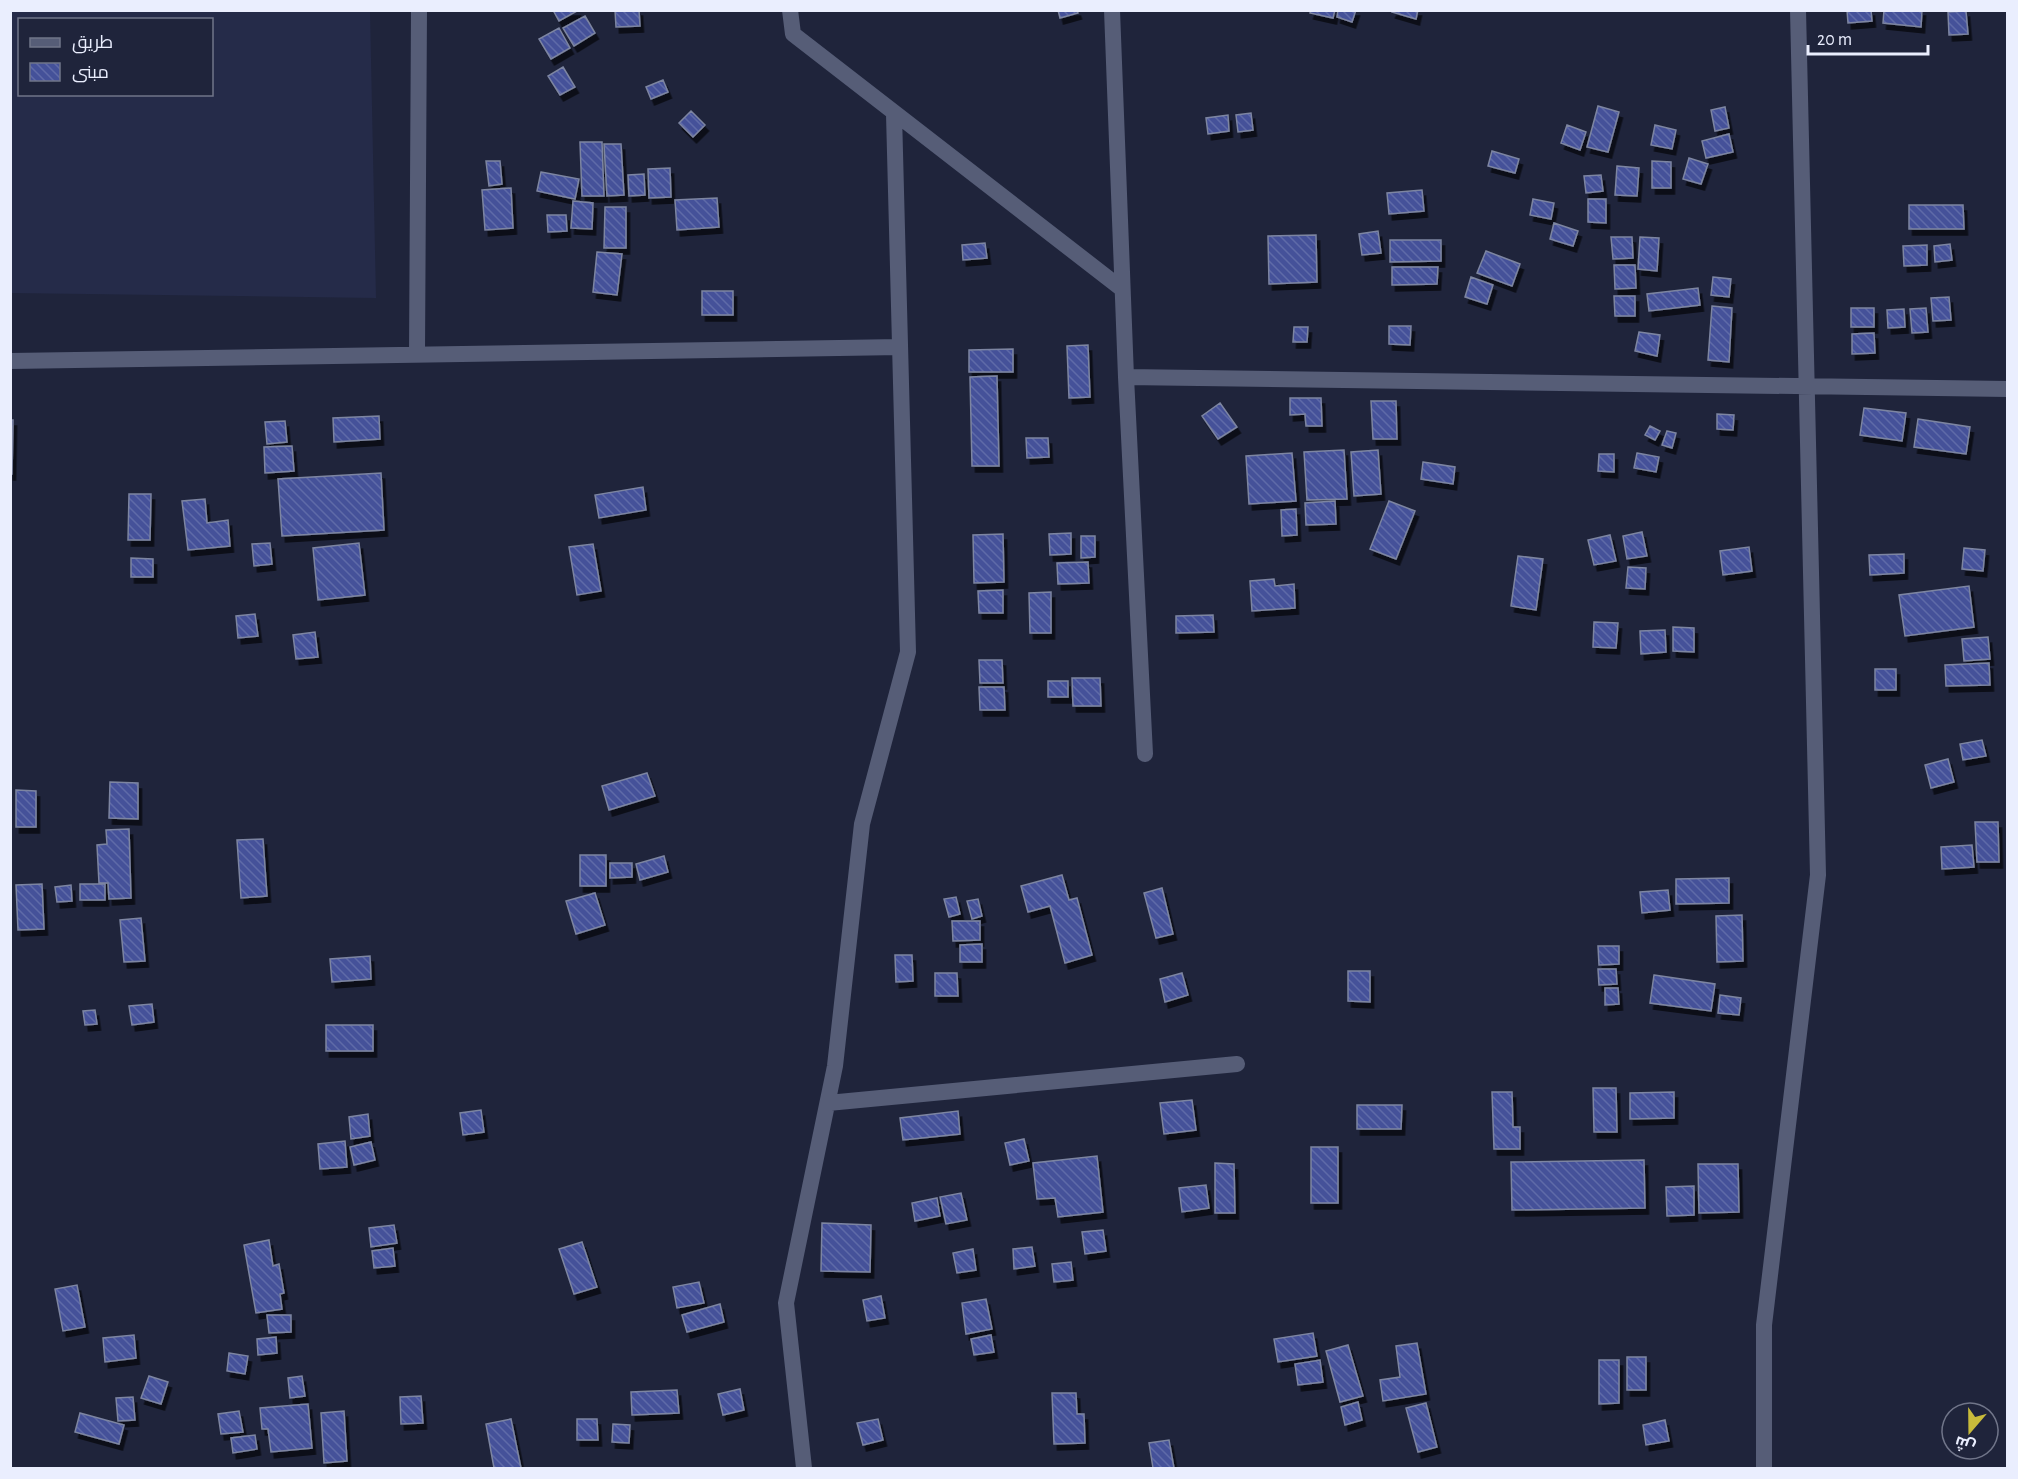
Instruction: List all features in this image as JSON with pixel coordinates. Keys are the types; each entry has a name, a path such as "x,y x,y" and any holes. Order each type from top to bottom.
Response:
{"street":[{"path":"417,354 419,10"},
{"path":"790,10 793,34 1122,289"},
{"path":"1112,10 1122,289 1145,754"},
{"path":"1764,1468 1764,1324 1818,875 1798,10"},
{"path":"804,1468 786,1303 835,1066 862,824 908,652 894,114"},
{"path":"10,361 900,347"},
{"path":"1126,376 2007,389"},
{"path":"828,1103 1237,1064"}],"shaded area":[{"path":"11,10 370,11 376,298 11,293"}],"building":[{"path":"553,10 577,10 577,11 559,21"},
{"path":"615,10 639,10 640,26 616,27"},
{"path":"1058,10 1077,10 1078,13 1060,18"},
{"path":"1311,10 1335,10 1333,18 1310,13"},
{"path":"1338,10 1356,10 1352,22 1337,17"},
{"path":"1393,10 1418,10 1416,19 1392,12"},
{"path":"1847,10 1871,10 1872,21 1848,23"},
{"path":"1884,10 1922,10 1921,27 1883,23"},
{"path":"1966,11 1968,34 1949,35 1948,12"},
{"path":"585,16 595,33 574,46 563,28"},
{"path":"559,28 570,48 551,59 539,39"},
{"path":"563,67 575,87 560,95 548,76"},
{"path":"663,80 668,92 651,99 646,87"},
{"path":"1598,106 1619,112 1608,152 1587,147"},
{"path":"1725,107 1729,128 1715,131 1711,110"},
{"path":"691,111 705,125 693,137 679,123"},
{"path":"1251,113 1253,130 1238,132 1236,115"},
{"path":"1228,115 1229,131 1208,134 1206,118"},
{"path":"1567,125 1586,132 1580,150 1561,143"},
{"path":"1655,125 1676,130 1672,149 1651,145"},
{"path":"1729,134 1733,152 1706,158 1702,141"},
{"path":"580,142 602,142 604,196 582,196"},
{"path":"604,144 621,144 624,195 607,196"},
{"path":"1492,151 1519,159 1515,173 1488,166"},
{"path":"1689,158 1708,164 1701,184 1683,179"},
{"path":"486,161 500,161 502,184 489,186"},
{"path":"1652,161 1671,162 1671,188 1652,188"},
{"path":"1617,166 1639,168 1637,196 1615,195"},
{"path":"670,168 671,197 649,198 648,169"},
{"path":"541,172 579,179 575,199 537,191"},
{"path":"644,174 645,195 629,196 628,175"},
{"path":"1601,175 1603,191 1586,193 1584,176"},
{"path":"511,188 513,228 485,230 482,190"},
{"path":"1422,190 1424,211 1389,214 1387,193"},
{"path":"717,198 719,227 677,230 675,200"},
{"path":"1533,199 1554,203 1551,219 1530,215"},
{"path":"1588,199 1606,199 1606,223 1588,222"},
{"path":"573,201 593,203 592,229 571,228"},
{"path":"1909,205 1963,205 1964,229 1909,229"},
{"path":"605,207 626,207 626,248 604,248"},
{"path":"547,215 566,215 567,231 548,232"},
{"path":"1554,223 1578,231 1573,246 1550,239"},
{"path":"1378,231 1381,253 1362,255 1359,234"},
{"path":"1316,235 1317,282 1269,284 1268,236"},
{"path":"1611,237 1632,237 1633,258 1613,259"},
{"path":"1640,237 1659,238 1657,271 1638,269"},
{"path":"1390,240 1441,240 1441,261 1390,262"},
{"path":"985,243 987,258 963,260 962,245"},
{"path":"1950,244 1952,260 1935,262 1934,246"},
{"path":"1927,245 1927,265 1904,266 1903,246"},
{"path":"1486,251 1520,264 1512,286 1477,273"},
{"path":"597,252 622,254 617,295 593,292"},
{"path":"1614,265 1635,265 1636,288 1615,289"},
{"path":"1392,267 1438,267 1437,284 1392,285"},
{"path":"1471,277 1493,285 1487,304 1465,297"},
{"path":"1713,277 1731,279 1729,297 1711,295"},
{"path":"1698,288 1700,305 1649,311 1647,294"},
{"path":"702,291 733,291 733,315 702,315"},
{"path":"1614,296 1635,296 1635,316 1615,316"},
{"path":"1949,297 1951,320 1933,321 1931,298"},
{"path":"1712,306 1732,308 1729,362 1708,360"},
{"path":"1851,308 1874,308 1874,327 1851,327"},
{"path":"1926,308 1928,332 1912,333 1910,309"},
{"path":"1904,309 1905,327 1888,328 1887,310"},
{"path":"1389,326 1411,326 1410,345 1389,344"},
{"path":"1294,327 1308,327 1307,342 1293,342"},
{"path":"1639,332 1660,335 1657,356 1635,351"},
{"path":"1874,333 1875,353 1852,354 1852,334"},
{"path":"1088,345 1090,397 1069,398 1067,346"},
{"path":"1013,349 1013,372 969,372 969,350"},
{"path":"997,376 999,466 972,466 970,377"},
{"path":"1290,398 1321,398 1322,426 1306,426 1305,414 1290,415"},
{"path":"1371,401 1396,401 1397,439 1373,439"},
{"path":"1220,403 1237,427 1218,439 1202,416"},
{"path":"1864,408 1906,413 1902,441 1860,435"},
{"path":"1717,414 1734,415 1733,430 1717,429"},
{"path":"379,416 380,439 334,442 333,418"},
{"path":"1918,419 1970,427 1966,454 1914,447"},
{"path":"10,420 13,420 12,474 10,474"},
{"path":"285,421 287,442 267,444 265,422"},
{"path":"1650,426 1660,431 1655,440 1645,435"},
{"path":"1667,431 1676,433 1672,448 1662,445"},
{"path":"1026,438 1048,438 1049,457 1027,458"},
{"path":"292,446 294,471 265,473 264,447"},
{"path":"1344,450 1347,499 1307,500 1304,452"},
{"path":"1378,450 1381,494 1354,496 1351,452"},
{"path":"1292,453 1296,501 1249,504 1246,456"},
{"path":"1637,453 1659,457 1656,472 1634,468"},
{"path":"1599,454 1614,454 1614,472 1598,471"},
{"path":"1423,462 1455,467 1453,484 1421,479"},
{"path":"381,473 384,530 282,536 278,479"},
{"path":"643,487 646,510 599,518 595,495"},
{"path":"129,494 151,494 150,540 128,540"},
{"path":"205,499 207,523 228,520 230,546 188,550 182,501"},
{"path":"1335,501 1336,524 1306,525 1305,503"},
{"path":"1389,501 1415,511 1396,559 1370,549"},
{"path":"1296,509 1297,535 1282,536 1281,510"},
{"path":"1642,532 1647,556 1627,559 1623,536"},
{"path":"1071,533 1071,554 1050,555 1049,534"},
{"path":"1003,534 1004,582 974,583 973,535"},
{"path":"1610,535 1616,561 1594,565 1588,540"},
{"path":"1081,536 1095,536 1095,557 1081,558"},
{"path":"270,543 272,564 254,566 252,544"},
{"path":"359,543 365,595 318,600 313,548"},
{"path":"593,544 601,591 577,595 569,547"},
{"path":"1749,547 1752,571 1723,575 1720,551"},
{"path":"1964,548 1985,550 1983,571 1962,569"},
{"path":"1904,554 1904,573 1870,575 1869,555"},
{"path":"1518,556 1543,559 1536,610 1511,606"},
{"path":"131,558 153,559 153,577 131,577"},
{"path":"1088,562 1089,583 1058,584 1057,563"},
{"path":"1628,567 1646,568 1645,589 1626,588"},
{"path":"1274,579 1275,586 1294,584 1295,608 1252,611 1250,581"},
{"path":"1969,586 1974,627 1905,636 1899,595"},
{"path":"1003,590 1003,613 979,613 978,591"},
{"path":"1051,592 1051,633 1030,633 1029,593"},
{"path":"255,614 258,636 238,638 236,616"},
{"path":"1213,615 1214,632 1176,633 1176,616"},
{"path":"1594,622 1618,623 1616,648 1593,647"},
{"path":"1673,627 1694,628 1694,652 1673,651"},
{"path":"1665,630 1666,652 1641,654 1640,631"},
{"path":"315,632 318,657 296,659 293,635"},
{"path":"1988,637 1990,659 1964,661 1962,639"},
{"path":"979,660 1002,660 1003,683 980,683"},
{"path":"1989,663 1990,685 1946,686 1945,665"},
{"path":"1875,669 1896,669 1896,690 1875,690"},
{"path":"1072,678 1100,678 1101,706 1073,706"},
{"path":"1048,681 1068,681 1068,697 1048,697"},
{"path":"979,687 1004,687 1005,710 980,710"},
{"path":"1982,740 1986,756 1963,760 1960,744"},
{"path":"1948,759 1954,782 1931,788 1925,765"},
{"path":"647,773 655,796 609,810 602,786"},
{"path":"110,782 138,783 138,819 109,818"},
{"path":"16,790 36,791 36,827 16,827"},
{"path":"1975,822 1998,822 1999,862 1977,862"},
{"path":"129,829 131,898 109,899 108,883 99,883 97,845 107,844 106,830"},
{"path":"263,839 267,896 241,898 237,840"},
{"path":"1972,845 1974,867 1942,869 1941,847"},
{"path":"580,855 606,855 606,886 580,886"},
{"path":"664,856 668,872 640,880 636,864"},
{"path":"610,863 632,863 632,877 610,878"},
{"path":"1062,875 1069,900 1077,898 1092,955 1065,963 1050,906 1028,912 1021,886"},
{"path":"1729,878 1729,903 1676,904 1676,879"},
{"path":"42,884 44,929 18,930 16,885"},
{"path":"80,884 105,884 105,900 80,900"},
{"path":"71,885 72,901 57,902 55,887"},
{"path":"1162,888 1173,934 1156,938 1144,893"},
{"path":"1668,890 1670,910 1642,913 1640,892"},
{"path":"595,893 605,925 576,934 566,901"},
{"path":"956,897 960,914 949,917 944,899"},
{"path":"978,899 982,916 972,919 967,901"},
{"path":"1742,915 1743,961 1717,962 1716,916"},
{"path":"141,918 145,961 124,962 120,920"},
{"path":"952,921 980,921 980,940 953,941"},
{"path":"982,944 982,962 960,962 960,945"},
{"path":"1598,946 1619,946 1619,964 1599,965"},
{"path":"895,955 912,955 913,981 896,982"},
{"path":"370,956 371,979 332,982 330,959"},
{"path":"1598,969 1616,969 1617,984 1599,985"},
{"path":"1348,971 1370,971 1370,1002 1348,1001"},
{"path":"935,973 957,973 958,996 935,996"},
{"path":"1182,973 1188,995 1165,1002 1160,979"},
{"path":"1654,975 1715,984 1711,1011 1650,1003"},
{"path":"1605,988 1618,988 1619,1004 1605,1005"},
{"path":"1720,995 1741,998 1739,1015 1718,1013"},
{"path":"152,1004 154,1022 132,1025 129,1006"},
{"path":"95,1010 97,1024 85,1025 83,1011"},
{"path":"326,1025 373,1025 373,1051 326,1051"},
{"path":"1593,1088 1616,1088 1617,1132 1594,1132"},
{"path":"1492,1092 1512,1092 1513,1127 1520,1127 1520,1149 1494,1149"},
{"path":"1674,1092 1674,1118 1630,1119 1630,1093"},
{"path":"1192,1100 1196,1130 1164,1134 1160,1103"},
{"path":"1357,1105 1402,1105 1401,1129 1357,1129"},
{"path":"481,1110 484,1132 463,1135 460,1113"},
{"path":"958,1111 960,1134 903,1140 900,1118"},
{"path":"368,1114 370,1136 351,1139 349,1117"},
{"path":"1024,1139 1029,1161 1010,1165 1005,1143"},
{"path":"345,1141 347,1167 320,1169 318,1144"},
{"path":"371,1142 375,1160 354,1165 350,1147"},
{"path":"1311,1147 1338,1147 1338,1203 1311,1203"},
{"path":"1097,1156 1103,1212 1058,1217 1055,1198 1037,1199 1033,1163"},
{"path":"1644,1160 1645,1208 1512,1210 1511,1162"},
{"path":"1215,1163 1234,1164 1235,1213 1215,1213"},
{"path":"1698,1164 1738,1164 1739,1212 1699,1213"},
{"path":"1206,1185 1209,1208 1182,1212 1179,1188"},
{"path":"1694,1186 1694,1215 1667,1216 1666,1187"},
{"path":"961,1193 967,1220 946,1224 940,1197"},
{"path":"937,1198 940,1216 915,1221 912,1203"},
{"path":"822,1223 871,1225 870,1272 821,1271"},
{"path":"394,1225 397,1243 371,1247 369,1228"},
{"path":"1103,1230 1106,1251 1085,1254 1082,1232"},
{"path":"269,1240 273,1266 279,1264 284,1293 280,1294 282,1309 256,1313 244,1245"},
{"path":"582,1242 597,1287 574,1294 559,1249"},
{"path":"1032,1247 1035,1266 1014,1269 1013,1249"},
{"path":"393,1248 395,1266 374,1268 372,1251"},
{"path":"973,1249 976,1270 957,1273 953,1253"},
{"path":"1071,1262 1073,1280 1054,1282 1052,1264"},
{"path":"699,1282 704,1303 677,1308 673,1287"},
{"path":"77,1285 85,1327 63,1331 55,1289"},
{"path":"881,1296 885,1318 867,1321 863,1300"},
{"path":"986,1299 992,1329 966,1334 962,1303"},
{"path":"720,1304 724,1322 687,1332 682,1315"},
{"path":"267,1315 291,1315 291,1332 269,1333"},
{"path":"1313,1333 1317,1356 1278,1362 1274,1339"},
{"path":"134,1335 136,1358 105,1362 103,1338"},
{"path":"991,1335 994,1352 974,1355 971,1339"},
{"path":"276,1337 277,1353 258,1355 257,1339"},
{"path":"1417,1343 1426,1394 1383,1401 1380,1380 1400,1377 1396,1346"},
{"path":"1348,1345 1363,1396 1340,1402 1326,1351"},
{"path":"229,1353 248,1356 245,1374 227,1371"},
{"path":"1627,1357 1646,1357 1646,1390 1627,1390"},
{"path":"1320,1360 1323,1382 1298,1385 1295,1364"},
{"path":"1599,1360 1619,1360 1619,1403 1599,1404"},
{"path":"149,1376 168,1382 161,1404 141,1398"},
{"path":"302,1376 305,1396 290,1398 288,1378"},
{"path":"740,1389 744,1410 723,1415 718,1394"},
{"path":"677,1390 679,1413 632,1415 631,1392"},
{"path":"1052,1393 1076,1393 1077,1414 1084,1414 1085,1443 1054,1444"},
{"path":"421,1396 423,1423 401,1424 400,1397"},
{"path":"133,1397 135,1420 118,1421 116,1398"},
{"path":"1358,1402 1362,1420 1345,1425 1341,1407"},
{"path":"1426,1403 1437,1447 1418,1452 1406,1408"},
{"path":"308,1404 312,1448 271,1452 268,1429 262,1429 260,1408"},
{"path":"239,1411 243,1432 221,1434 218,1414"},
{"path":"344,1411 347,1461 324,1463 321,1413"},
{"path":"80,1413 124,1425 119,1444 75,1432"},
{"path":"511,1419 521,1468 494,1468 486,1424"},
{"path":"577,1419 597,1419 598,1440 577,1440"},
{"path":"878,1419 883,1440 863,1445 857,1423"},
{"path":"1665,1420 1669,1441 1646,1445 1643,1425"},
{"path":"613,1424 630,1425 629,1443 612,1442"},
{"path":"255,1435 257,1449 233,1453 231,1438"},
{"path":"1169,1440 1174,1468 1153,1468 1149,1443"}]}
